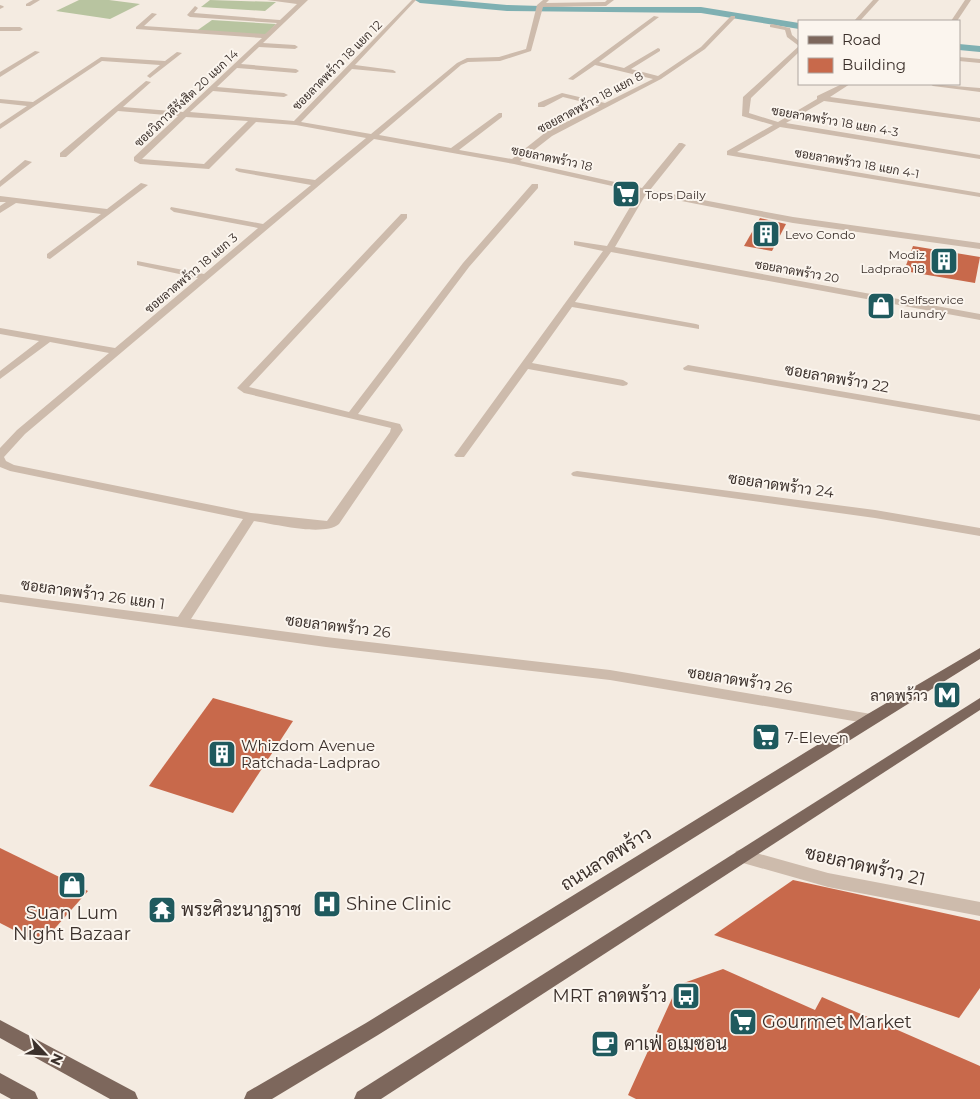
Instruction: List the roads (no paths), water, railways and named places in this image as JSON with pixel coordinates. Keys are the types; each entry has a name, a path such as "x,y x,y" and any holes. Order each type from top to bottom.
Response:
{"main road":[{"name":"ถนนลาดพร้าว","path":"254,1099 372,1029 980,653"},
{"path":"364,1099 381,1092 742,856 978,706"},
{"path":"0,1028 128,1099"},
{"path":"0,1082 28,1099"}],"street":[{"path":"28,5 36,0"},
{"path":"270,0 303,1"},
{"path":"538,8 546,0"},
{"path":"538,8 606,4 611,0"},
{"path":"858,20 876,0"},
{"name":"ซอยวิภาวดีรังสิต 20 แยก 14","path":"254,120 206,167 138,161 137,159 237,66 303,1"},
{"name":"ซอยลาดพร้าว 18 แยก 12","path":"296,123 414,1"},
{"path":"955,20 969,2"},
{"path":"195,8 190,15 282,22"},
{"name":"ซอยลาดพร้าว 18 แยก 3","path":"117,351 370,137 465,60 500,59 529,50 533,42 538,8"},
{"path":"154,14 138,29 268,36"},
{"path":"571,79 656,17"},
{"path":"659,78 703,48 733,17"},
{"path":"772,26 788,29 789,36 798,43"},
{"path":"0,30 20,29"},
{"path":"260,44 295,47"},
{"name":"ซอยลาดพร้าว 18 แยก 4-3","path":"798,49 745,99 745,114 778,124 980,157"},
{"path":"625,70 658,50"},
{"path":"0,75 38,52"},
{"path":"64,155 179,53"},
{"path":"0,127 101,59 167,63"},
{"path":"960,59 980,61"},
{"name":"ซอยลาดพร้าว 18 แยก 8","path":"594,63 659,78"},
{"path":"237,66 296,71"},
{"path":"352,67 393,72"},
{"name":"ซอยลาดพร้าว 18 แยก 8","path":"514,162 549,134 659,78"},
{"path":"778,124 845,85"},
{"path":"941,85 980,90"},
{"path":"211,89 284,95"},
{"path":"541,105 560,95 606,105"},
{"path":"820,98 980,120"},
{"path":"0,101 34,104"},
{"name":"ซอยลาดพร้าว 18","path":"118,109 296,123 514,162 644,191 793,220 980,246"},
{"path":"453,151 499,114"},
{"name":"ซอยลาดพร้าว 18 แยก 4-1","path":"778,124 730,153 980,196"},
{"path":"460,455 609,249 644,191 682,146"},
{"path":"0,185 28,162"},
{"path":"239,170 316,183"},
{"path":"50,256 144,185"},
{"path":"351,416 466,265 535,186"},
{"path":"0,199 110,212"},
{"path":"0,210 15,200"},
{"path":"174,209 264,227"},
{"path":"0,459 1,463 10,468 251,518 325,526 335,521 397,430 394,424 351,416 242,388 404,216"},
{"name":"ซอยลาดพร้าว 20","path":"577,243 980,317"},
{"path":"140,263 206,277"},
{"path":"569,304 696,327"},
{"path":"0,331 117,351"},
{"path":"0,376 49,338"},
{"path":"0,455 21,432 117,351"},
{"path":"525,365 623,383"},
{"name":"ซอยลาดพร้าว 22","path":"688,368 980,418"},
{"name":"ซอยลาดพร้าว 24","path":"577,474 875,514 980,532"},
{"path":"182,622 251,518"},
{"name":"ซอยลาดพร้าว 26 แยก 1","path":"0,598 182,622"},
{"name":"ซอยลาดพร้าว 26","path":"182,622 326,642 610,675 871,719"},
{"name":"ซอยลาดพร้าว 21","path":"742,856 828,880 980,909"}],"waterway":[{"path":"420,0 507,8 701,10 798,26"},
{"path":"960,47 980,49"}],"place":[{"name":"Tops Daily","path":"626,194"},
{"name":"Levo Condo","path":"766,234"},
{"name":"Modiz Ladprao 18","path":"944,261"},
{"name":"Selfservice laundry","path":"881,306"},
{"name":"ลาดพร้าว","path":"947,695"},
{"name":"7-Eleven","path":"766,737"},
{"name":"Whizdom Avenue Ratchada-Ladprao","path":"222,754"},
{"name":"Suan Lum Night Bazaar","path":"72,885"},
{"name":"Shine Clinic","path":"327,904"},
{"name":"พระศิวะนาฏราช","path":"162,910"},
{"name":"MRT ลาดพร้าว","path":"686,996"},
{"name":"Gourmet Market","path":"743,1022"},
{"name":"คาเฟ่ อเมซอน","path":"605,1044"}]}
